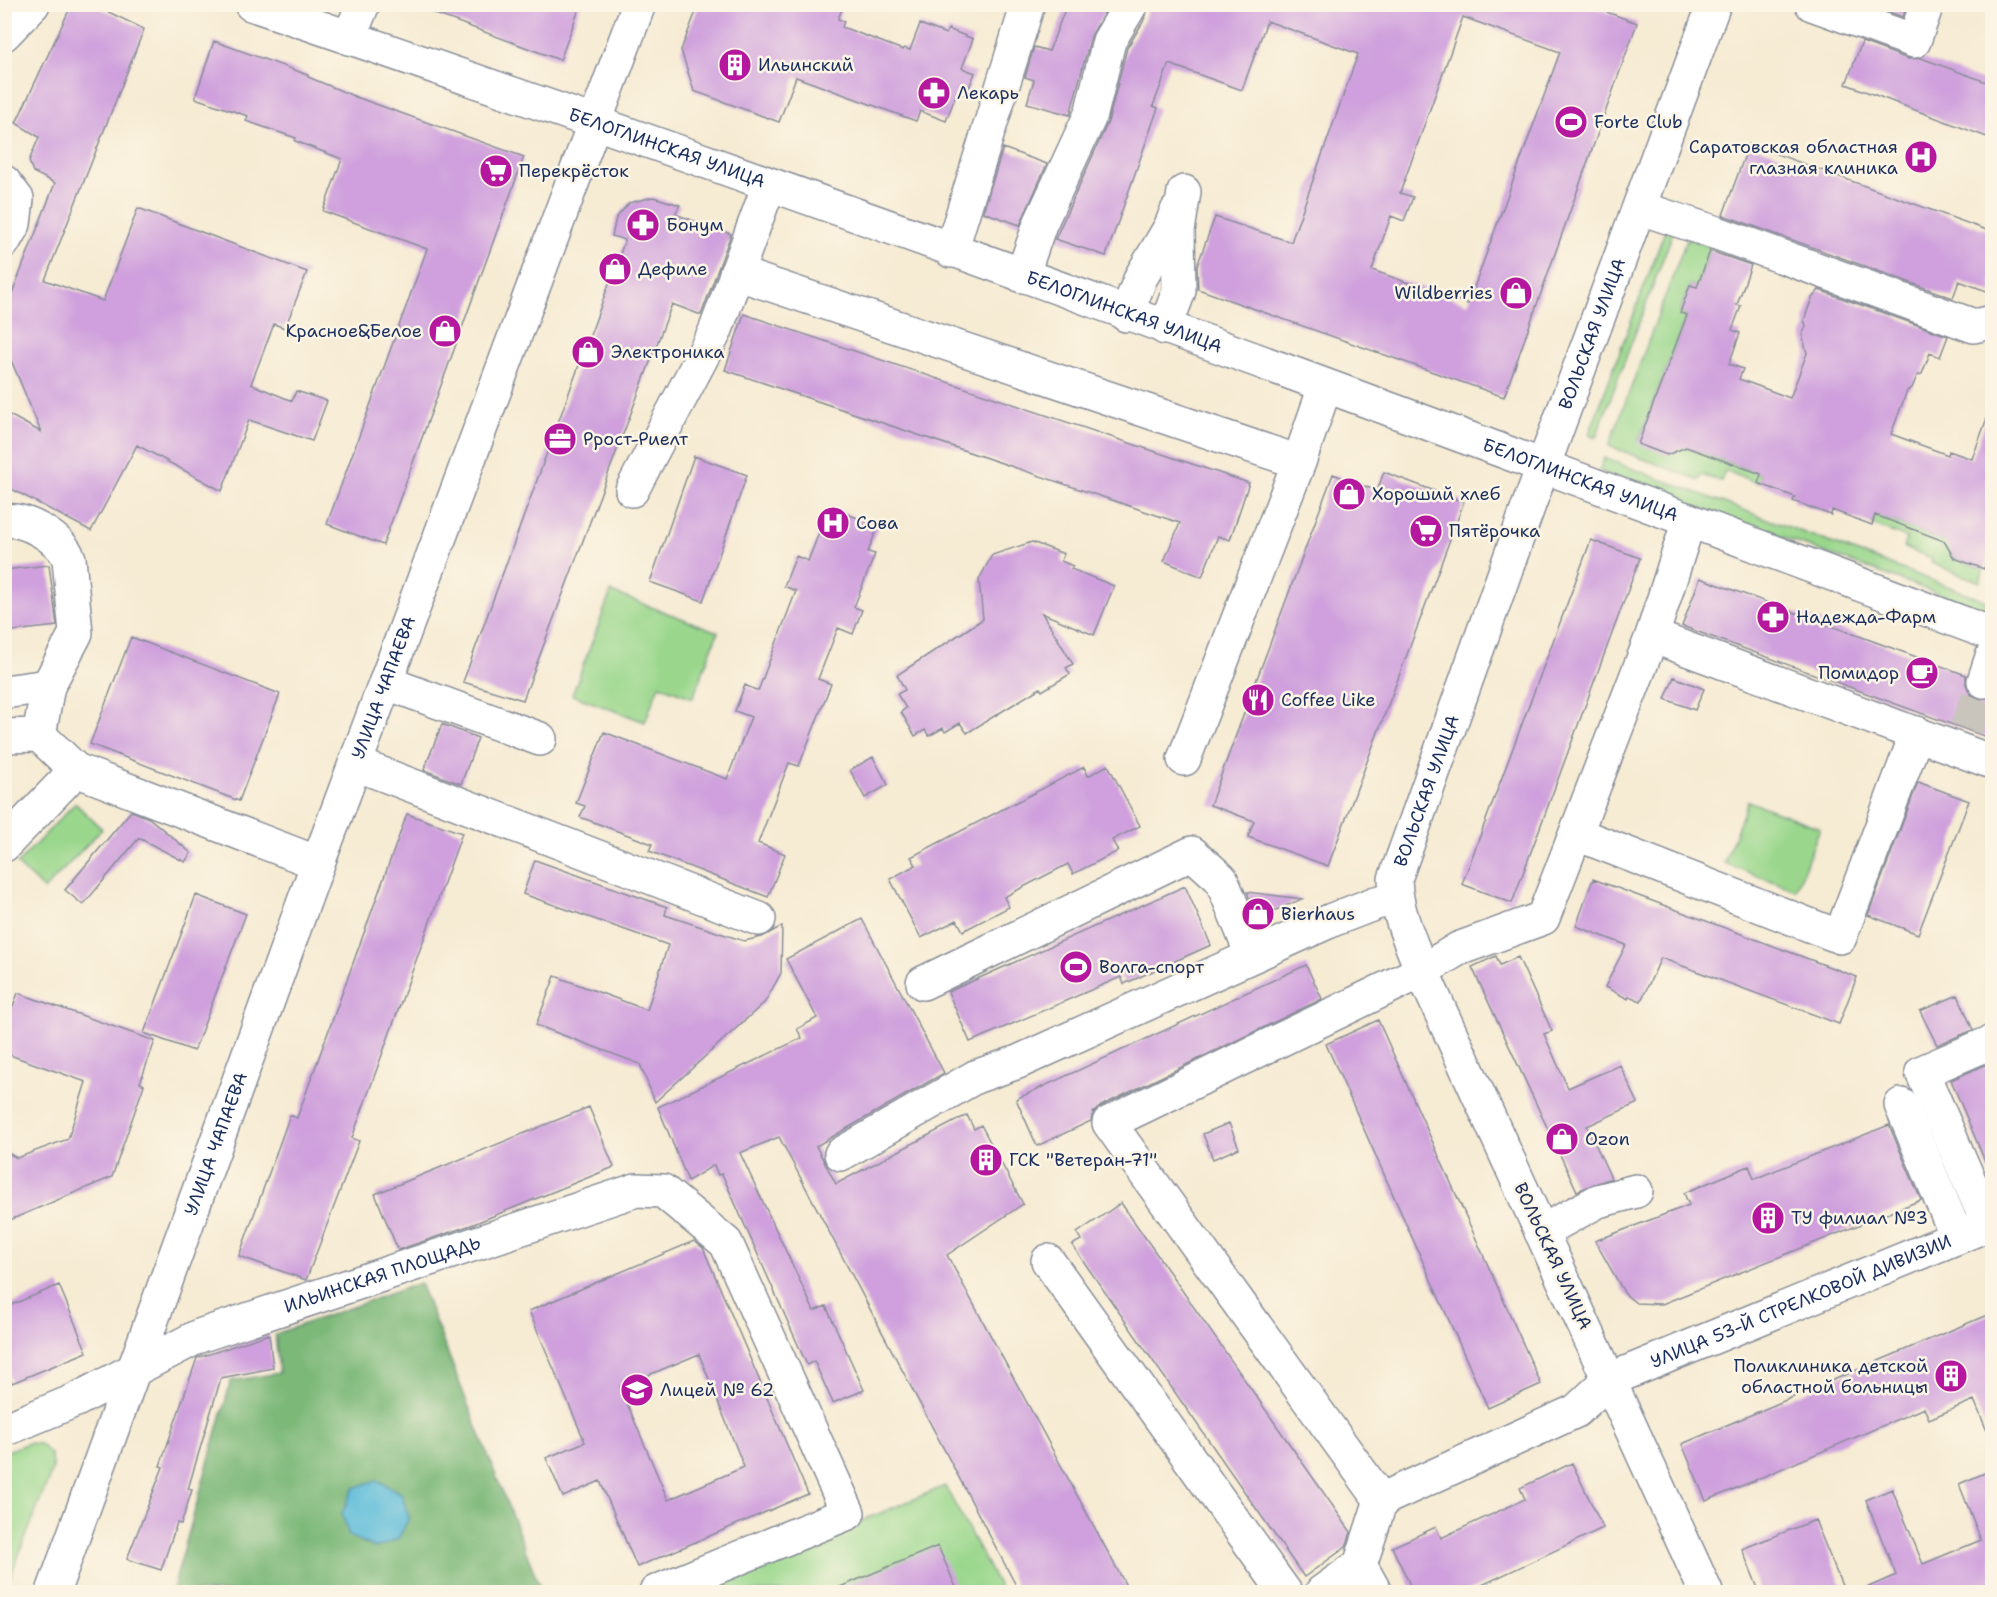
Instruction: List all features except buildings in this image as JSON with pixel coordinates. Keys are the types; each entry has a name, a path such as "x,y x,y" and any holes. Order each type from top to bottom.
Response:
{"street":[{"path":"4,34 33,4"},
{"name":"БЕЛОГЛИНСКАЯ УЛИЦА","path":"251,4 596,122 1022,276 1543,466 1992,634"},
{"path":"350,38 363,4"},
{"name":"УЛИЦА ЧАПАЕВА","path":"133,1371 318,863 639,4"},
{"path":"951,251 1028,4"},
{"path":"1022,276 1040,224 1090,114 1109,42 1131,4"},
{"name":"ВОЛЬСКАЯ УЛИЦА","path":"1706,1593 1422,971 1395,899 1395,879 1543,466 1714,4"},
{"path":"1812,4 1914,41 1927,4"},
{"path":"4,182 17,199 14,224 4,241"},
{"path":"632,490 715,332 769,185"},
{"path":"1126,315 1141,277 1170,228 1184,192 1178,231 1179,291 1165,328"},
{"path":"1640,208 1974,326 1992,322"},
{"path":"736,273 1299,462"},
{"path":"1184,759 1299,462 1325,387"},
{"path":"4,521 15,520 57,541 65,548 69,559 76,633 48,686 39,735"},
{"path":"1322,1593 1368,1579 1382,1500 1109,1123 1422,971 1458,949 1543,918 1652,636 1689,520"},
{"path":"1652,636 1917,733 1962,739 1992,762"},
{"path":"387,683 540,739"},
{"path":"4,692 48,686"},
{"path":"1577,834 1840,937 1917,733"},
{"path":"4,736 39,735 76,770 318,863"},
{"path":"356,764 759,919"},
{"path":"4,845 76,770"},
{"path":"923,983 1192,853 1221,879 1252,955"},
{"path":"840,1154 975,1077 1018,1062 1252,955 1376,903 1395,899"},
{"path":"1990,1223 1922,1072 1992,1042"},
{"path":"1901,1105 1957,1238"},
{"name":"ИЛЬИНСКАЯ ПЛОЩАДЬ","path":"4,1430 76,1400 199,1336 636,1190 663,1191 726,1243 848,1513 656,1593"},
{"path":"1541,1232 1598,1201 1636,1191"},
{"name":"УЛИЦА 53-Й СТРЕЛКОВОЙ ДИВИЗИИ","path":"1609,1380 1990,1223"},
{"path":"1048,1261 1285,1593"},
{"path":"53,1593 133,1371"},
{"path":"1382,1500 1576,1411 1609,1380"}],"green space":[{"path":"1666,228 1674,230 1596,437 1589,434"},
{"path":"1687,238 1711,247 1697,287 1690,285 1680,312 1687,315 1639,441 1675,443 1761,474 1758,483 1725,471 1721,481 1701,475 1699,480 1609,446"},
{"path":"1604,458 1987,601 1983,610 1599,471"},
{"path":"1875,515 1954,545 1951,553 1954,558 1981,568 1985,565 1980,582 1936,565 1931,562 1932,558 1904,548 1907,538 1872,525"},
{"path":"611,592 718,632 693,698 659,685 645,722 572,695"},
{"path":"1748,801 1820,828 1796,890 1724,863"},
{"path":"75,803 102,829 44,890 17,864"},
{"path":"420,1283 542,1592 172,1592 231,1381 279,1373 275,1334"},
{"path":"28,1443 40,1444 50,1454 53,1468 5,1590 5,1452"},
{"path":"945,1486 1002,1592 691,1592"}],"water":[{"path":"377,1480 401,1493 409,1518 398,1539 376,1548 349,1536 342,1513 354,1488"}],"tunnel":[{"path":"1966,729 1984,681"}],"place":[{"name":"Ильинский","path":"735,65"},
{"name":"Лекарь","path":"934,93"},
{"name":"Forte Club","path":"1571,122"},
{"name":"Саратовская областная глазная клиника","path":"1921,157"},
{"name":"Перекрёсток","path":"496,171"},
{"name":"Бонум","path":"643,225"},
{"name":"Дефиле","path":"615,269"},
{"name":"Wildberries","path":"1516,293"},
{"name":"Красное&Белое","path":"445,331"},
{"name":"Электроника","path":"588,352"},
{"name":"Ррост-Риелт","path":"560,439"},
{"name":"Хороший хлеб","path":"1349,494"},
{"name":"Сова","path":"833,523"},
{"name":"Пятёрочка","path":"1426,531"},
{"name":"Надежда-Фарм","path":"1773,617"},
{"name":"Помидор","path":"1922,673"},
{"name":"Coffee Like","path":"1258,700"},
{"name":"Bierhaus","path":"1258,914"},
{"name":"Волга-спорт","path":"1076,967"},
{"name":"Ozon","path":"1562,1139"},
{"name":"ГСК \"Ветеран-71\"","path":"986,1160"},
{"name":"ТУ филиал №3","path":"1768,1218"},
{"name":"Поликлиника детской областной больницы","path":"1951,1376"},
{"name":"Лицей № 62","path":"637,1390"}]}
